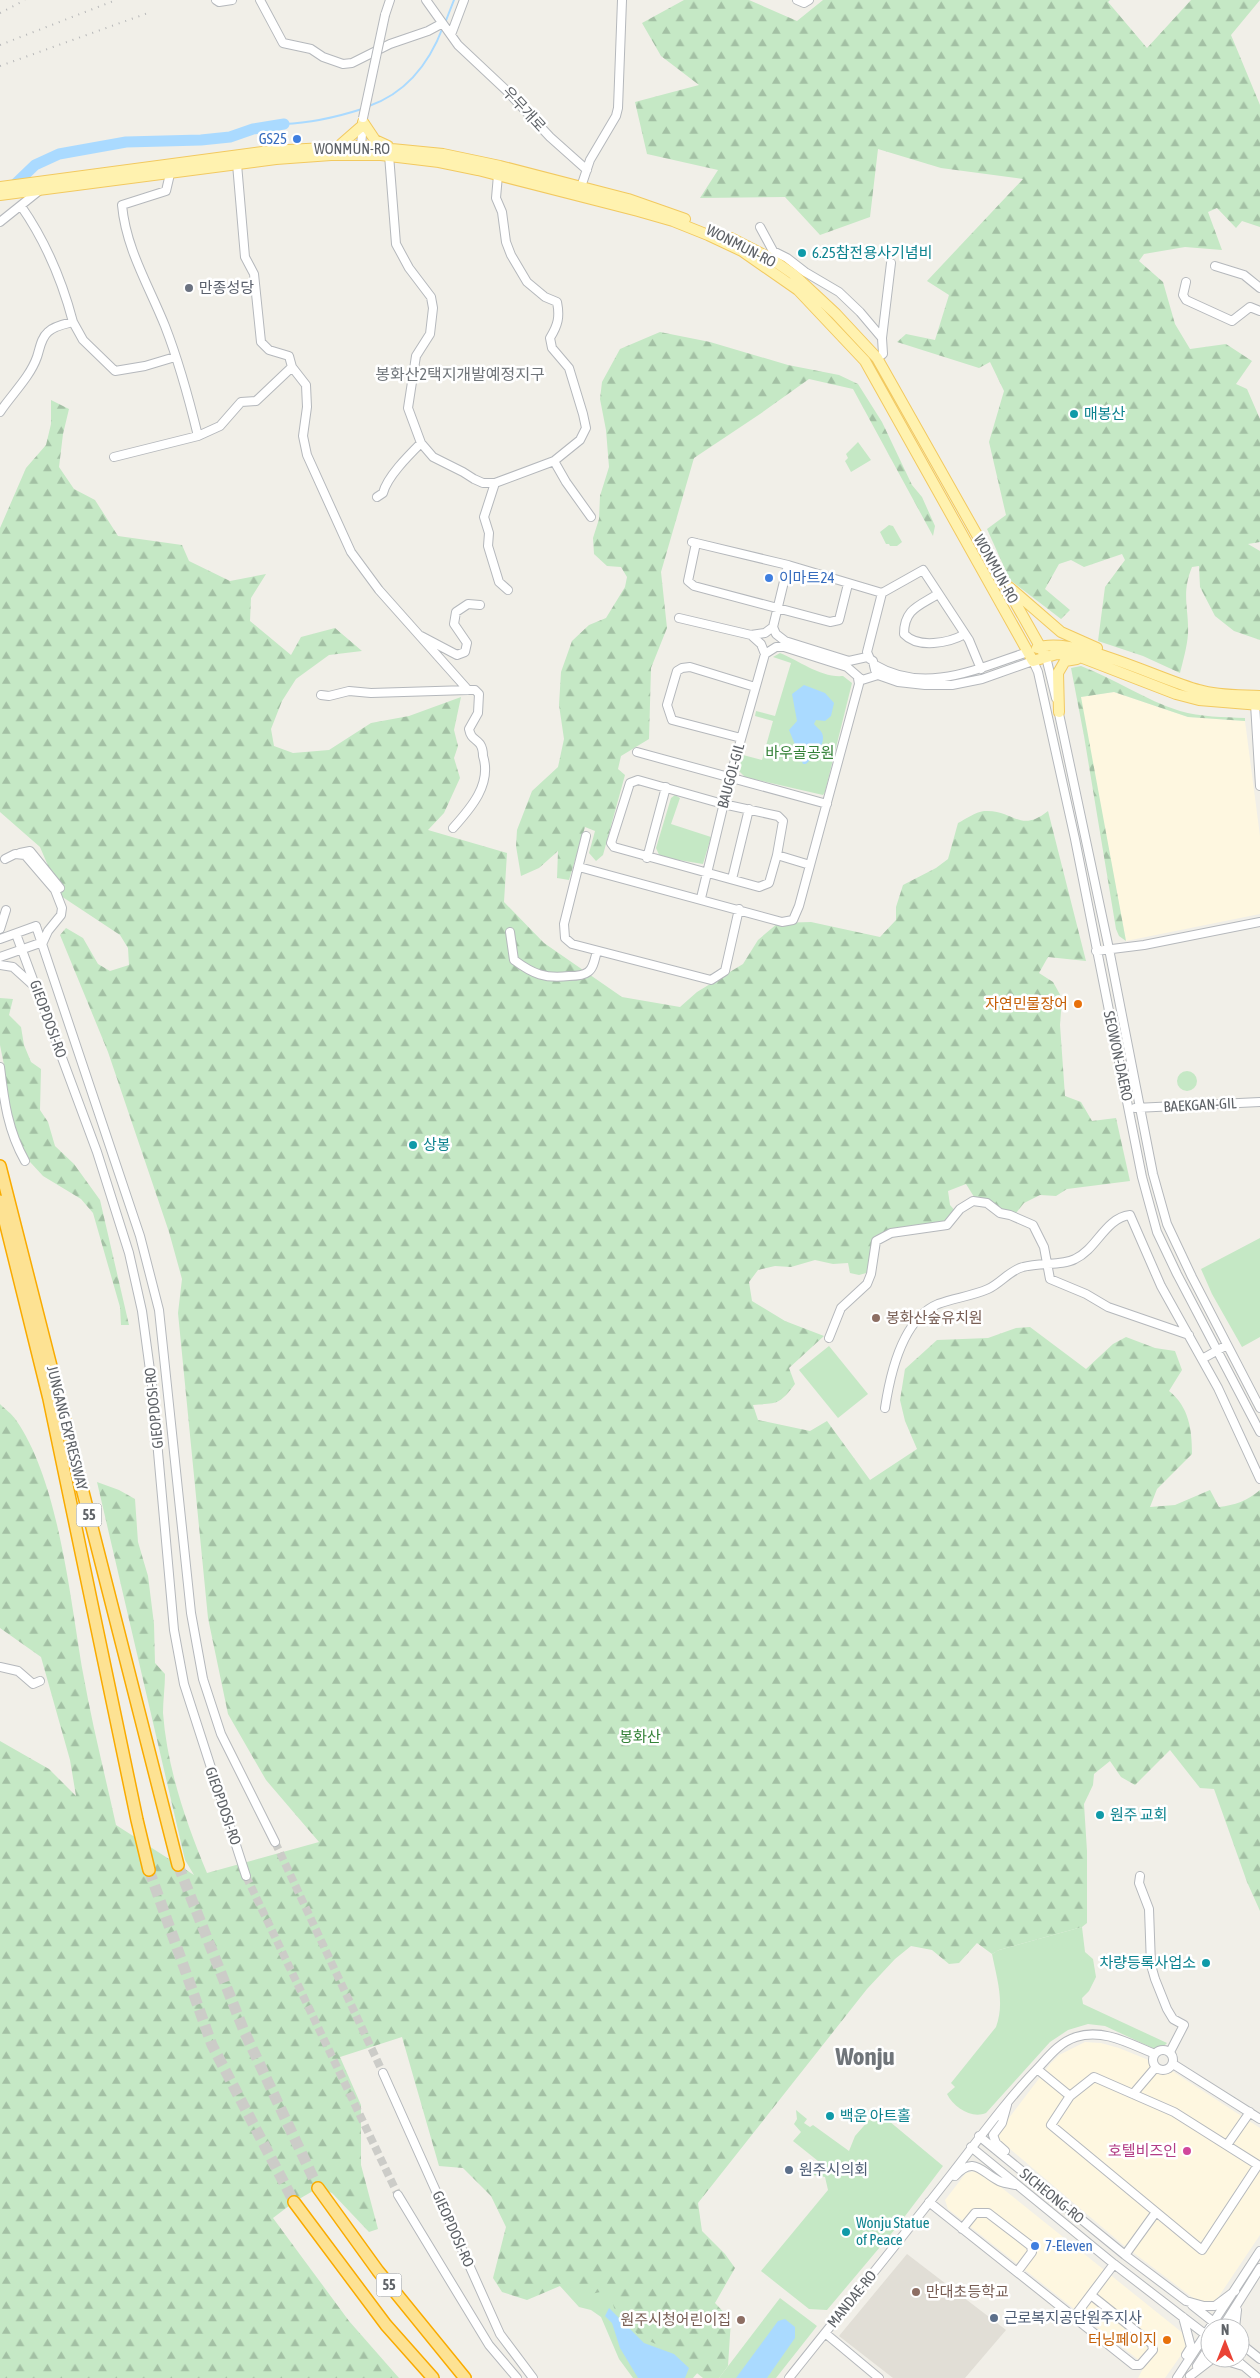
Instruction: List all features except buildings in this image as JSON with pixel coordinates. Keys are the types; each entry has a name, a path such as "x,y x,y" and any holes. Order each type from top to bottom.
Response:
{"highway":[{"name":"JUNGANG EXPRESSWAY","path":"0,1166 178,1865"},
{"name":"JUNGANG EXPRESSWAY","path":"0,1201 50,1399 149,1870"},
{"name":"55","path":"318,2188 378,2271 465,2378"},
{"name":"55","path":"294,2202 386,2325 433,2378"}],"main road":[{"path":"338,146 350,138 363,122 375,140 391,152"},
{"name":"WONMUN-RO","path":"170,170 270,151 338,146 361,150 443,154 580,192 673,221 708,235 757,261 798,290 865,361 916,448 1031,656"},
{"name":"WONMUN-RO","path":"19,189 170,170 361,150"},
{"name":"WONMUN-RO","path":"391,152 668,212 771,255 814,293 877,358 1046,657"},
{"path":"0,187 19,189"},
{"path":"0,195 19,189"},
{"path":"1001,580 1042,618 1061,632 1179,685"},
{"path":"1031,656 1040,647 1080,649 1179,685 1202,691 1257,700"},
{"path":"1031,656 1075,655 1176,694 1199,700 1257,700"},
{"path":"1059,712 1059,668 1064,661 1073,659 1090,661"}],"street":[{"path":"216,0 219,2 232,0"},
{"path":"260,0 283,43 311,49 343,64 367,57 390,44 428,31 441,24 426,0"},
{"path":"361,150 363,122 385,15 390,0"},
{"path":"580,192 590,160 616,116 618,108 622,0"},
{"path":"797,0 804,3 810,0"},
{"path":"450,33 465,1"},
{"name":"우무개로","path":"441,24 468,55 507,90 550,137 588,170"},
{"path":"391,152 396,244 409,268 431,297 433,308 430,334 416,356 409,390 408,408 421,443 433,457 483,483 495,483 554,461 580,440 586,428 584,414 569,368 552,348 550,338 557,326 560,315 557,302 545,297 527,282 506,242 502,212 496,198 498,175"},
{"path":"237,164 245,257 254,274 261,342 269,350 289,356 292,367 306,385 307,407 303,436 307,455 351,552 379,590 468,690"},
{"path":"170,170 166,191 122,205 123,222 131,250 165,325 183,377 198,436"},
{"path":"0,222 21,206 40,186"},
{"path":"21,206 35,226 53,262 64,289 73,322 83,340 115,371 138,368 175,357"},
{"path":"760,227 771,255 787,258 805,272 839,292 860,312 882,338"},
{"path":"877,358 883,354 882,338 891,264"},
{"path":"1215,266 1244,275 1260,288"},
{"path":"1186,282 1183,295 1186,300 1232,320 1250,307 1260,311"},
{"path":"0,412 31,370 42,340 48,331 73,322"},
{"path":"114,457 198,436 220,426 242,402 256,401 292,367"},
{"path":"377,497 383,494 385,485 394,476 398,466 421,443"},
{"path":"554,461 566,482 591,517"},
{"path":"495,483 484,517 489,533 488,546 499,582 508,590"},
{"path":"848,584 839,620 834,622 694,586 688,581 694,543 788,565 882,593 923,570 965,634 981,669"},
{"path":"767,648 779,642 772,632 788,565"},
{"path":"579,868 701,898 782,922 793,920 799,906 862,678 871,659 882,593"},
{"path":"938,594 909,613 904,621 904,634 910,641 921,642 954,640 965,634"},
{"path":"419,635 456,655 464,652 467,643 454,624 456,612 468,604 480,605"},
{"path":"679,618 751,635 772,632 785,641 849,661 858,658 871,659 894,674 928,678 955,676 1031,656"},
{"path":"767,648 761,638 772,632"},
{"path":"751,635 767,648 784,646 842,665 862,678 883,677 924,686 952,685 982,679 1031,656"},
{"name":"BAUGOL-GIL","path":"701,898 723,804 767,648"},
{"name":"SEOWON-DAERO","path":"1031,656 1038,672 1075,839 1142,1177 1157,1232 1260,1432"},
{"name":"SEOWON-DAERO","path":"1046,657 1110,949 1153,1174 1167,1224 1260,1408"},
{"path":"858,658 852,665 862,678"},
{"path":"741,738 672,720 667,705 678,671 682,668 690,667 756,687"},
{"path":"321,696 329,696 349,690 371,693 475,690 479,694 478,714 469,729 470,737 480,745 486,773 484,786 453,828"},
{"path":"1257,700 1260,786"},
{"path":"637,752 827,804"},
{"path":"638,780 723,804 778,816 783,822 778,855 770,880 766,886 759,886 618,850 611,843 630,783 638,780"},
{"path":"647,858 666,787"},
{"path":"732,879 749,810"},
{"path":"586,836 564,924 564,935 572,944 710,980 725,971 739,909"},
{"path":"5,859 30,850 60,888"},
{"path":"0,957 43,942 48,931 61,915 60,899 31,860 25,855 18,854"},
{"path":"778,855 810,865"},
{"path":"0,929 6,910"},
{"path":"1096,951 1144,945 1260,922"},
{"path":"0,939 36,926 48,931"},
{"name":"GIEOPDOSI-RO","path":"36,926 43,942 140,1236 159,1310 191,1613 204,1679 221,1734 275,1842"},
{"path":"510,932 514,960 544,977 588,973 592,968 597,950"},
{"name":"GIEOPDOSI-RO","path":"16,934 97,1152 136,1282 142,1310 152,1385 174,1630 184,1684 246,1876"},
{"path":"0,965 13,967 22,973 37,990"},
{"path":"0,1067 4,1104 12,1134 24,1162"},
{"name":"BAEKGAN-GIL","path":"1129,1109 1260,1102"},
{"path":"829,1338 841,1308 867,1284 871,1274 876,1241 891,1232 947,1225 960,1209 973,1200 987,1203 1000,1213 1010,1215 1033,1225 1044,1247 1050,1279 1086,1294 1108,1307 1189,1335"},
{"path":"885,1408 890,1376 897,1356 917,1320 936,1305 988,1289 1021,1267 1046,1262 1062,1263 1076,1259 1088,1251 1112,1223 1122,1216 1130,1215 1161,1286 1202,1359 1260,1479"},
{"path":"1202,1359 1227,1345"},
{"path":"0,1667 18,1671 33,1684 40,1681"},
{"path":"1140,1876 1139,1883 1149,1909 1151,1965 1155,1979 1173,2019 1184,2025 1170,2052"},
{"path":"980,2136 1008,2101 1063,2042 1087,2034 1098,2034 1118,2039 1155,2054"},
{"path":"1162,2050 1170,2052 1173,2056 1173,2064 1167,2070 1156,2068 1153,2063 1155,2054 1162,2050"},
{"path":"1173,2064 1260,2119"},
{"path":"1132,2094 1156,2068"},
{"path":"1037,2069 1070,2096"},
{"name":"GIEOPDOSI-RO","path":"383,2073 500,2334 533,2378"},
{"path":"1094,2077 1132,2094 1174,2112 1258,2165 1202,2250 1050,2125 1070,2096 1094,2077"},
{"path":"1008,2101 1002,2123 994,2132 994,2139 1025,2174"},
{"path":"1227,2145 1250,2112"},
{"name":"MANDAE-RO","path":"789,2378 980,2136"},
{"name":"SICHEONG-RO","path":"980,2136 1125,2255 1186,2301"},
{"name":"SICHEONG-RO","path":"971,2147 1114,2264 1200,2330"},
{"path":"944,2184 962,2169 973,2166 980,2167 999,2180 1019,2186"},
{"name":"GIEOPDOSI-RO","path":"398,2195 489,2345 517,2378"},
{"path":"929,2202 1134,2365 1140,2365 1153,2350 1152,2344 1091,2295"},
{"path":"1125,2255 1156,2212"},
{"path":"962,2229 975,2213 988,2213 1031,2246 1032,2252 1017,2272"},
{"path":"1215,2318 1260,2251"},
{"path":"1074,2317 1114,2264"},
{"path":"1228,2318 1260,2268"},
{"path":"1186,2301 1204,2306 1215,2306 1235,2291"},
{"path":"1235,2318 1242,2296"},
{"path":"1186,2301 1209,2318"},
{"path":"1179,2375 1191,2347 1183,2317"},
{"name":"MANDAE-RO","path":"825,2333 879,2378"},
{"path":"1179,2375 1200,2347"},
{"path":"1250,2351 1260,2359"},
{"path":"1190,2377 1200,2362"},
{"path":"1190,2377 1201,2368"},
{"path":"1246,2368 1258,2378"}],"shaded area":[{"path":"1114,692 1188,717 1245,721 1260,836 1260,914 1126,941 1080,697"},
{"path":"1085,2042 1101,2043 1119,2048 1151,2061 1161,2068 1169,2069 1260,2128 1260,2235 1215,2302 1201,2304 1122,2244 997,2138 996,2135 1050,2064 1059,2055"},
{"path":"982,2172 1184,2334 1186,2348 1165,2378 1138,2378 1145,2365 948,2209 945,2200 966,2173"},
{"name":"만대초등학교","path":"907,2254 1006,2330 965,2378 893,2378 839,2336"}],"green space":[{"path":"684,0 749,0 797,21 823,0 1110,0 1108,2 1147,48 1191,0 1260,0 1231,35 1260,105 1260,227 1242,221 1236,228 1217,208 1208,212 1222,250 1185,247 1144,254 1139,261 1163,282 1175,324 1190,349 1226,344 1252,361 1236,384 1247,389 1260,419 1260,542 1248,544 1260,551 1260,640 1234,631 1215,616 1200,587 1199,566 1192,567 1187,585 1188,634 1180,673 1143,656 1098,641 1105,587 1125,560 1122,554 1084,567 1071,560 1059,564 1045,589 1070,610 1061,619 1010,580 987,529 1006,515 989,442 1004,391 990,362 979,368 897,342 906,334 935,340 949,295 927,281 1023,179 941,168 878,149 870,217 820,235 785,197 700,198 718,170 647,154 635,102 699,85 661,56 642,23"},
{"path":"660,332 710,342 788,365 839,375 858,384 882,422 912,485 922,497 935,526 933,536 853,389 809,379 694,458 661,572 667,628 651,668 649,739 621,756 618,769 625,775 603,855 596,861 589,853 595,831 585,827 569,880 557,878 558,851 539,868 521,876 516,846 517,830 532,791 558,767 564,739 559,705 561,672 572,641 589,625 606,618 625,587 627,577 621,567 607,566 594,554 593,538 599,519 600,496 609,467 606,430 600,399 602,382 620,349"},
{"name":"봉화산","path":"51,400 69,409 63,434 59,467 74,489 95,500 118,536 182,545 189,561 230,581 266,574 251,598 250,621 291,655 301,637 335,628 362,651 329,655 296,679 282,701 271,729 274,746 293,753 329,750 371,723 409,716 461,697 454,730 458,746 454,758 460,778 444,813 428,830 507,853 504,902 544,943 622,997 680,1007 697,992 743,964 758,940 778,923 811,922 880,937 896,920 896,907 903,885 936,868 948,859 958,823 984,811 1003,813 1023,821 1038,818 1048,811 1086,961 1048,957 1039,973 1053,982 1062,998 1060,1025 1065,1096 1081,1102 1092,1121 1116,1118 1130,1181 1067,1189 1056,1196 1040,1195 1024,1203 1016,1213 1001,1211 976,1200 966,1184 948,1191 950,1205 957,1213 946,1224 878,1239 870,1272 859,1275 850,1273 848,1263 833,1264 815,1260 791,1267 775,1266 758,1270 749,1282 752,1301 785,1321 824,1336 789,1368 795,1384 785,1396 777,1402 753,1405 758,1420 810,1431 827,1421 870,1480 917,1449 905,1421 900,1400 905,1369 937,1340 988,1338 1016,1328 1030,1327 1086,1369 1113,1344 1126,1337 1155,1348 1175,1351 1182,1370 1169,1391 1181,1404 1188,1419 1192,1454 1157,1489 1150,1507 1175,1505 1210,1490 1219,1507 1246,1500 1260,1490 1260,1911 1247,1882 1214,1789 1200,1788 1170,1750 1135,1785 1121,1777 1110,1761 1094,1774 1093,1785 1084,1804 1087,1851 1087,1923 1082,1927 999,1950 992,1954 977,1943 959,1963 949,1964 932,1950 911,1946 895,1959 867,1989 698,2203 702,2231 725,2254 735,2268 715,2303 731,2320 728,2366 719,2378 703,2378 667,2349 640,2337 614,2308 612,2299 605,2291 591,2294 560,2286 527,2300 502,2292 493,2278 506,2227 491,2196 463,2168 439,2166 402,2037 340,2057 361,2105 361,2165 378,2229 369,2232 332,2193 318,2188 294,2202 273,2218 349,2321 399,2378 0,2378 0,1741 49,1769 76,1796 70,1760 41,1657 0,1628 0,1404 16,1420 31,1446 43,1475 53,1508 61,1542 94,1730 116,1825 194,1875 185,1860 97,1482 119,1490 135,1499 138,1542 148,1576 154,1624 155,1663 165,1674 163,1713 169,1754 185,1815 207,1873 319,1842 266,1780 228,1714 208,1618 178,1313 182,1279 169,1232 108,1052 60,935 66,928 83,938 98,964 110,971 129,965 128,948 120,935 61,896 40,847 0,812 0,528 26,468 46,445 51,424"},
{"path":"858,442 871,460 851,472 845,461 848,458 846,454"},
{"path":"889,525 893,526 902,542 897,546 886,544 880,532"},
{"name":"바우골공원","path":"780,653 819,672 843,676 852,683 823,795 745,777 738,770 743,755 762,760 773,721 755,716 756,711 775,716 791,663 773,657"},
{"path":"1081,666 1180,711 1204,716 1245,718 1245,721 1188,717 1114,692 1081,697 1126,941 1119,936 1116,929 1071,668"},
{"path":"675,795 680,798 671,824 711,837 703,864 660,857 656,848 671,798"},
{"path":"0,998 13,999 9,1015 21,1027 24,1045 31,1062 41,1069 40,1110 48,1122 55,1146 74,1164 100,1200 129,1325 121,1325 120,1307 93,1213 81,1199 43,1176 19,1150 4,1094 5,1070 0,1045"},
{"path":"1187,1071 1194,1074 1197,1081 1194,1088 1187,1091 1180,1088 1177,1081 1180,1074"},
{"path":"1260,1238 1260,1337 1242,1347 1212,1294 1201,1269"},
{"path":"829,1346 868,1394 838,1418 799,1370"},
{"path":"1082,1927 1085,1952 1093,1959 1096,1977 1089,1991 1082,1998 1083,2004 1167,2043 1159,2051 1105,2026 1088,2024 1068,2030 1050,2042 986,2113 975,2115 959,2108 947,2094 955,2087 951,2083 996,2027 999,2018 1000,2000 992,1954 999,1950"},
{"path":"796,2110 807,2119 804,2123 810,2127 813,2125 849,2151 855,2136 877,2111 943,2166 896,2228 827,2310 809,2309 761,2271 828,2190 825,2177 813,2175 818,2161 793,2141 801,2132 794,2124 797,2119"},
{"path":"581,2269 699,2371 693,2378 633,2378 619,2359 601,2317 591,2310 579,2307 560,2286"},
{"path":"780,2298 817,2326 776,2378 719,2378"}],"water":[{"path":"804,685 825,693 834,703 831,716 825,721 816,720 814,724 822,733 823,741 819,750 806,764 803,764 789,730 797,721 792,694"},
{"path":"609,2308 644,2343 674,2354 689,2368 685,2378 638,2378 620,2348 612,2323 605,2316"},
{"path":"785,2319 795,2327 795,2338 767,2378 736,2378 778,2321"}],"waterway":[{"path":"445,23 454,0"},
{"path":"369,106 394,93 415,76 431,53 443,27"},
{"path":"284,124 323,119 362,109"},
{"path":"9,190 35,165 59,154 126,142 201,140 230,137 253,129 284,124"}],"tunnel":[{"path":"275,1842 383,2073"},
{"path":"178,1865 244,2031 318,2188"},
{"path":"149,1870 212,2045 294,2202"},
{"path":"246,1876 398,2195"}],"railway":[{"path":"0,13 25,0"},
{"path":"0,45 116,0"},
{"path":"0,66 148,13"}],"place":[{"name":"GS25","path":"297,139"},
{"name":"6.25참전용사기념비","path":"802,253"},
{"name":"만종성당","path":"189,288"},
{"name":"매봉산","path":"1074,414"},
{"name":"이마트24","path":"769,578"},
{"name":"자연민물장어","path":"1078,1004"},
{"name":"상봉","path":"413,1145"},
{"name":"봉화산숲유치원","path":"876,1318"},
{"name":"원주 교회","path":"1100,1815"},
{"name":"차량등록사업소","path":"1206,1963"},
{"name":"백운 아트홀","path":"830,2116"},
{"name":"호텔비즈인","path":"1187,2151"},
{"name":"원주시의회","path":"789,2170"},
{"name":"Wonju Statue of Peace","path":"846,2232"},
{"name":"7-Eleven","path":"1035,2246"},
{"name":"만대초등학교","path":"916,2292"},
{"name":"근로복지공단원주지사","path":"994,2318"},
{"name":"원주시청어린이집","path":"741,2320"},
{"name":"터닝페이지","path":"1167,2340"}],"district":[{"name":"봉화산2택지개발예정지구","path":"460,374"},
{"name":"Wonju","path":"865,2056"}]}
